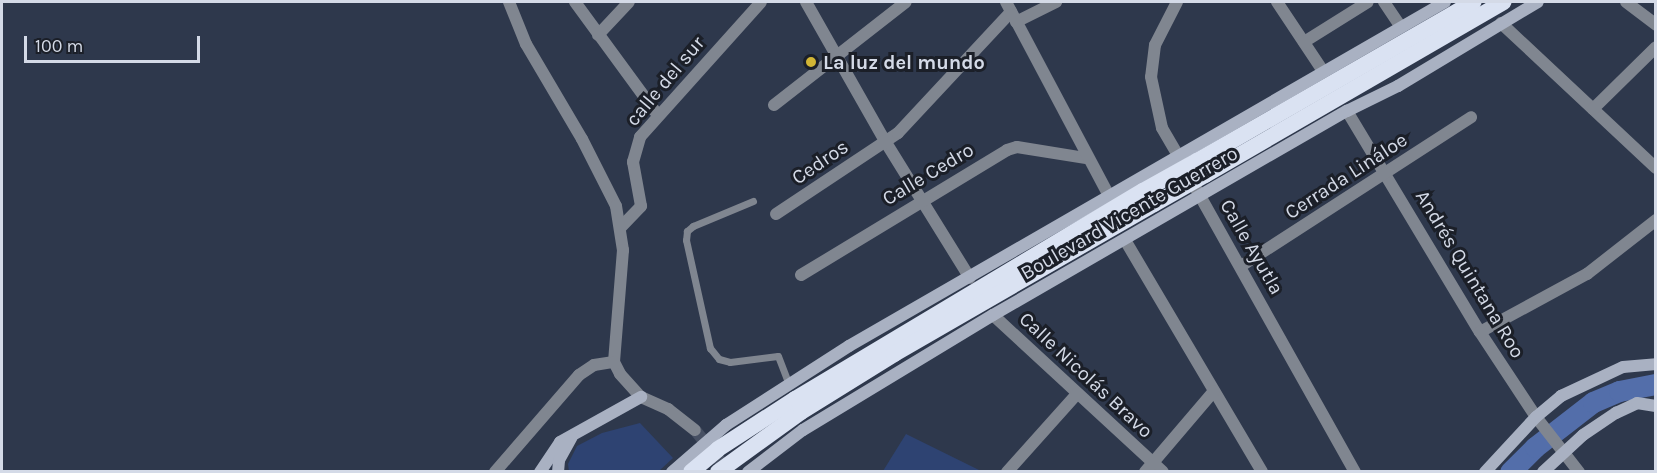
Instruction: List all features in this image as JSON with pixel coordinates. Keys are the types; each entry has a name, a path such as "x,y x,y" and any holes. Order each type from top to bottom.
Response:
{"highway":[{"name":"Boulevard Vicente Guerrero","path":"718,471 801,412 894,354 1154,204 1201,168 1473,2"},
{"name":"Boulevard Vicente Guerrero","path":"692,471 718,449 795,399 1143,192 1201,168 1504,2"}],"main road":[{"name":"Boulevard Vicente Guerrero","path":"672,471 726,425 789,384 1108,194 1445,2"},
{"name":"Boulevard Vicente Guerrero","path":"747,471 803,430 993,315 1347,111 1398,86 1538,2"},
{"path":"1485,471 1561,396 1623,367 1656,364"},
{"path":"540,471 549,453 576,431 641,397"},
{"path":"1543,471 1561,452 1616,413 1637,403 1656,406"},
{"path":"558,471 559,460 576,431"}],"street":[{"path":"509,2 538,68 610,189 621,227 623,256 614,362 630,388 641,397 668,409 695,430"},
{"path":"575,2 657,114"},
{"path":"598,35 629,2"},
{"name":"calle del sur","path":"621,227 641,206 642,192 633,162 635,148 657,114 761,2"},
{"path":"806,2 885,141 970,278"},
{"path":"774,105 836,54 906,2"},
{"path":"1056,2 1011,12 1086,158 1108,194"},
{"name":"Calle Ayutla","path":"1177,2 1155,45 1151,77 1162,128 1355,471"},
{"path":"1277,2 1323,71"},
{"path":"1304,42 1368,2"},
{"path":"1384,2 1401,27"},
{"path":"1626,2 1656,25"},
{"name":"Cedros","path":"776,214 885,141 910,120 1011,12"},
{"path":"1501,23 1656,168"},
{"path":"1593,109 1656,46"},
{"name":"Andrés Quintana Roo","path":"1347,111 1480,332 1561,452 1579,471"},
{"name":"Cerrada Lináloe","path":"1241,266 1387,175 1471,117"},
{"name":"Calle Cedro","path":"801,275 994,156 1017,147 1086,158"},
{"path":"1480,332 1587,274 1656,220"},
{"path":"1125,240 1262,471"},
{"name":"Calle Nicolás Bravo","path":"993,315 1153,469"},
{"path":"495,471 579,375 594,365 614,362"},
{"path":"1153,469 1214,391"},
{"path":"1007,471 1077,394"}],"lane":[{"path":"753,201 693,226 687,231 686,240 710,348 719,359 730,362 778,356 789,384"}],"shaded area":[{"path":"640,423 673,458 659,471 569,471 568,464 577,446 602,433"},
{"path":"906,434 981,471 883,471"}],"waterway":[{"path":"1510,472 1535,447 1593,402 1619,391 1656,384"}],"tunnel":[{"path":"695,430 729,472"}],"place":[{"name":"La luz del mundo","path":"811,62"}]}
